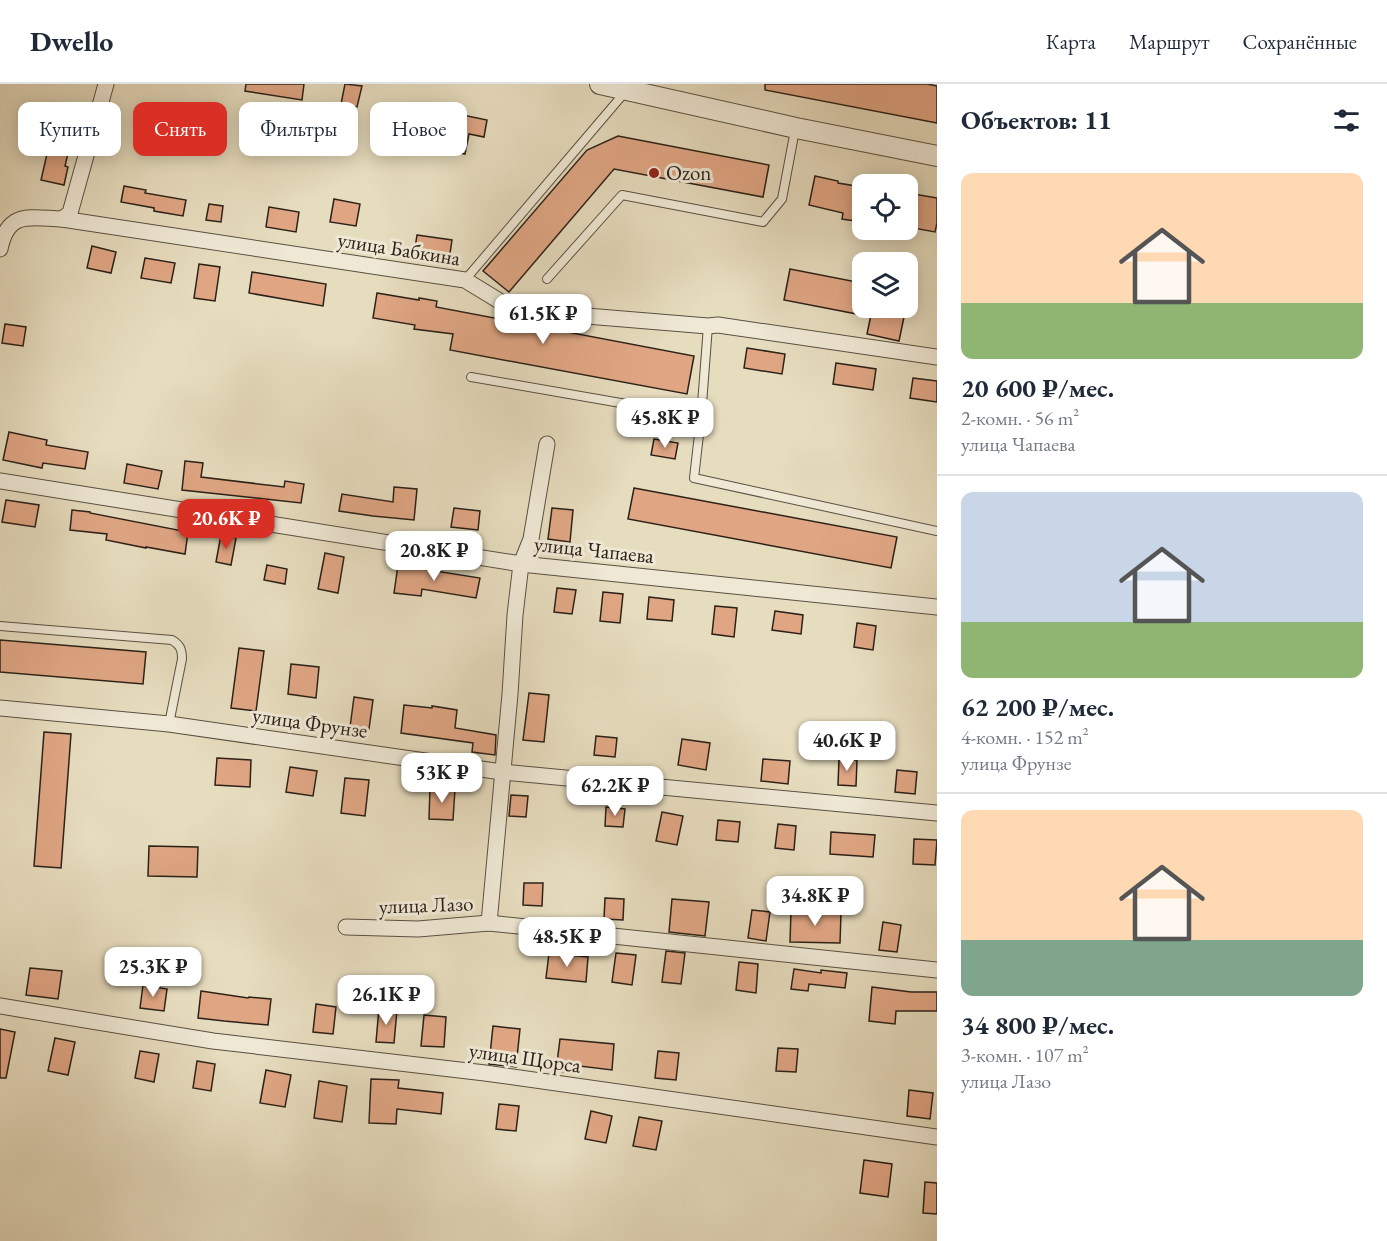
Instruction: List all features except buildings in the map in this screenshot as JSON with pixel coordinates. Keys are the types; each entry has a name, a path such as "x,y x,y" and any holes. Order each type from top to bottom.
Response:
{"street":[{"path":"62,219 70,213 106,84"},
{"path":"600,84 638,89 796,128 937,156"},
{"name":"улица Бабкина","path":"0,249 2,238 10,224 23,218 62,219 465,280 514,310 718,325 937,357"},
{"path":"489,923 521,564 531,539 547,444"},
{"name":"улица Чапаева","path":"0,482 521,564 937,607"},
{"name":"улица Фрунзе","path":"0,708 169,724 502,772 937,813"},
{"name":"улица Лазо","path":"346,927 418,929 489,923 937,970"},
{"name":"улица Щорса","path":"0,1006 213,1041 486,1073 937,1137"}],"lane":[{"path":"465,280 638,89"},
{"path":"547,279 622,195 763,222 782,199 796,128"},
{"path":"708,326 694,478 937,531"},
{"path":"471,377 701,417"},
{"path":"0,626 172,640 178,643 182,650 182,659 169,724"}],"place":[{"name":"Ozon","path":"654,173"}]}
